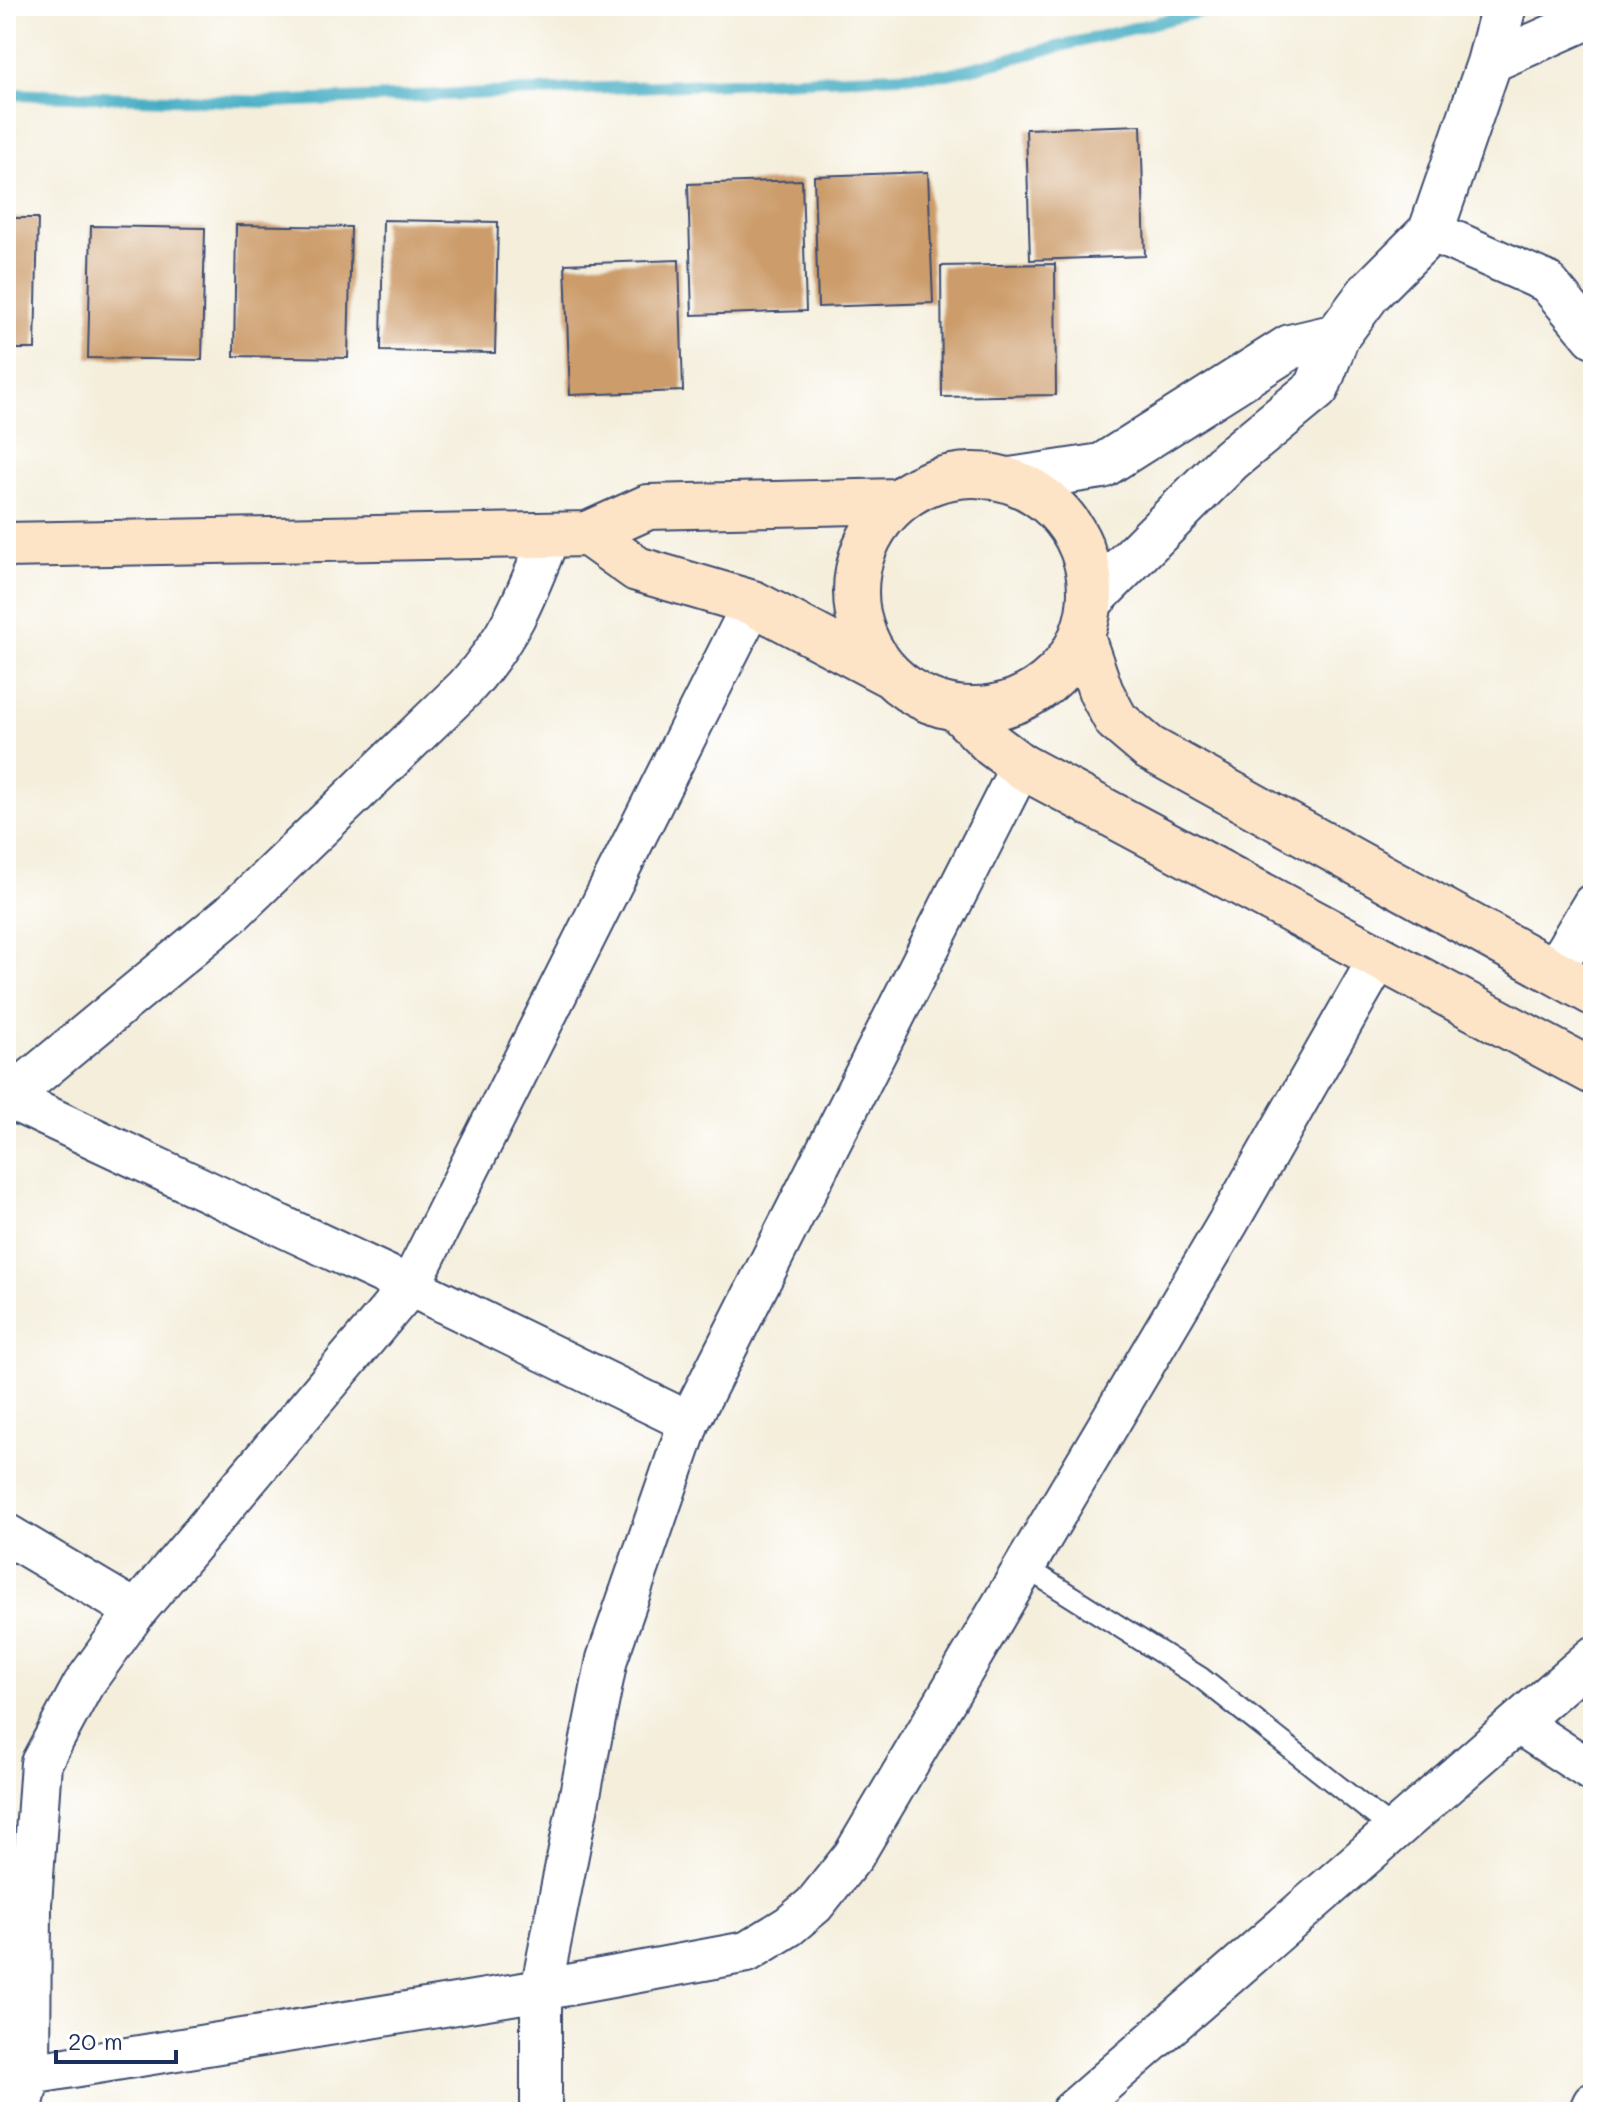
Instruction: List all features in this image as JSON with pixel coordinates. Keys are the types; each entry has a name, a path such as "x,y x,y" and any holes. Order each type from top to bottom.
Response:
{"main road":[{"path":"889,674 867,642 856,605 859,566 873,529 899,501 933,481 972,474 1010,480 1044,498 1071,527 1087,562 1086,618 1101,692 1116,720 1149,748 1593,993"},
{"path":"6,545 569,535 648,507 899,501"},
{"path":"569,535 637,569 753,603 889,674 920,697 957,709 995,708 1031,694 1061,670 1086,618"},
{"path":"957,709 993,745 1021,766 1593,1072"}],"street":[{"path":"1086,618 1230,460 1317,388 1337,336 1369,293 1431,231 1504,11"},
{"path":"1489,63 1593,17"},
{"path":"1431,231 1547,282 1593,337"},
{"path":"1010,480 1102,466 1290,347 1337,336"},
{"path":"569,535 495,655 466,687 231,914 7,1099 410,1286 689,1422"},
{"path":"753,603 410,1286 136,1611 83,1685 41,1763 31,1904 25,2093 747,1952 789,1926 814,1905 854,1855 1229,1221 1379,958"},
{"path":"541,2112 541,1990 607,1659 689,1422 1021,766"},
{"path":"1553,971 1593,904"},
{"path":"6,1534 136,1611"},
{"path":"1071,2112 1593,1657"},
{"path":"1519,1724 1593,1772"},
{"path":"1589,2112 1593,2103"}],"lane":[{"path":"1025,1567 1201,1678 1395,1831"}],"building":[{"path":"1141,125 1145,256 1030,260 1026,129"},
{"path":"928,172 933,303 818,307 814,176"},
{"path":"802,180 806,311 692,315 688,184"},
{"path":"6,218 38,218 35,349 6,349"},
{"path":"383,220 498,222 495,353 381,351"},
{"path":"236,225 351,227 348,358 234,356"},
{"path":"91,226 205,228 202,360 88,358"},
{"path":"679,260 683,391 570,395 565,264"},
{"path":"1055,264 1056,395 942,397 941,266"}],"waterway":[{"path":"6,94 271,102 948,74 1223,6"}]}
